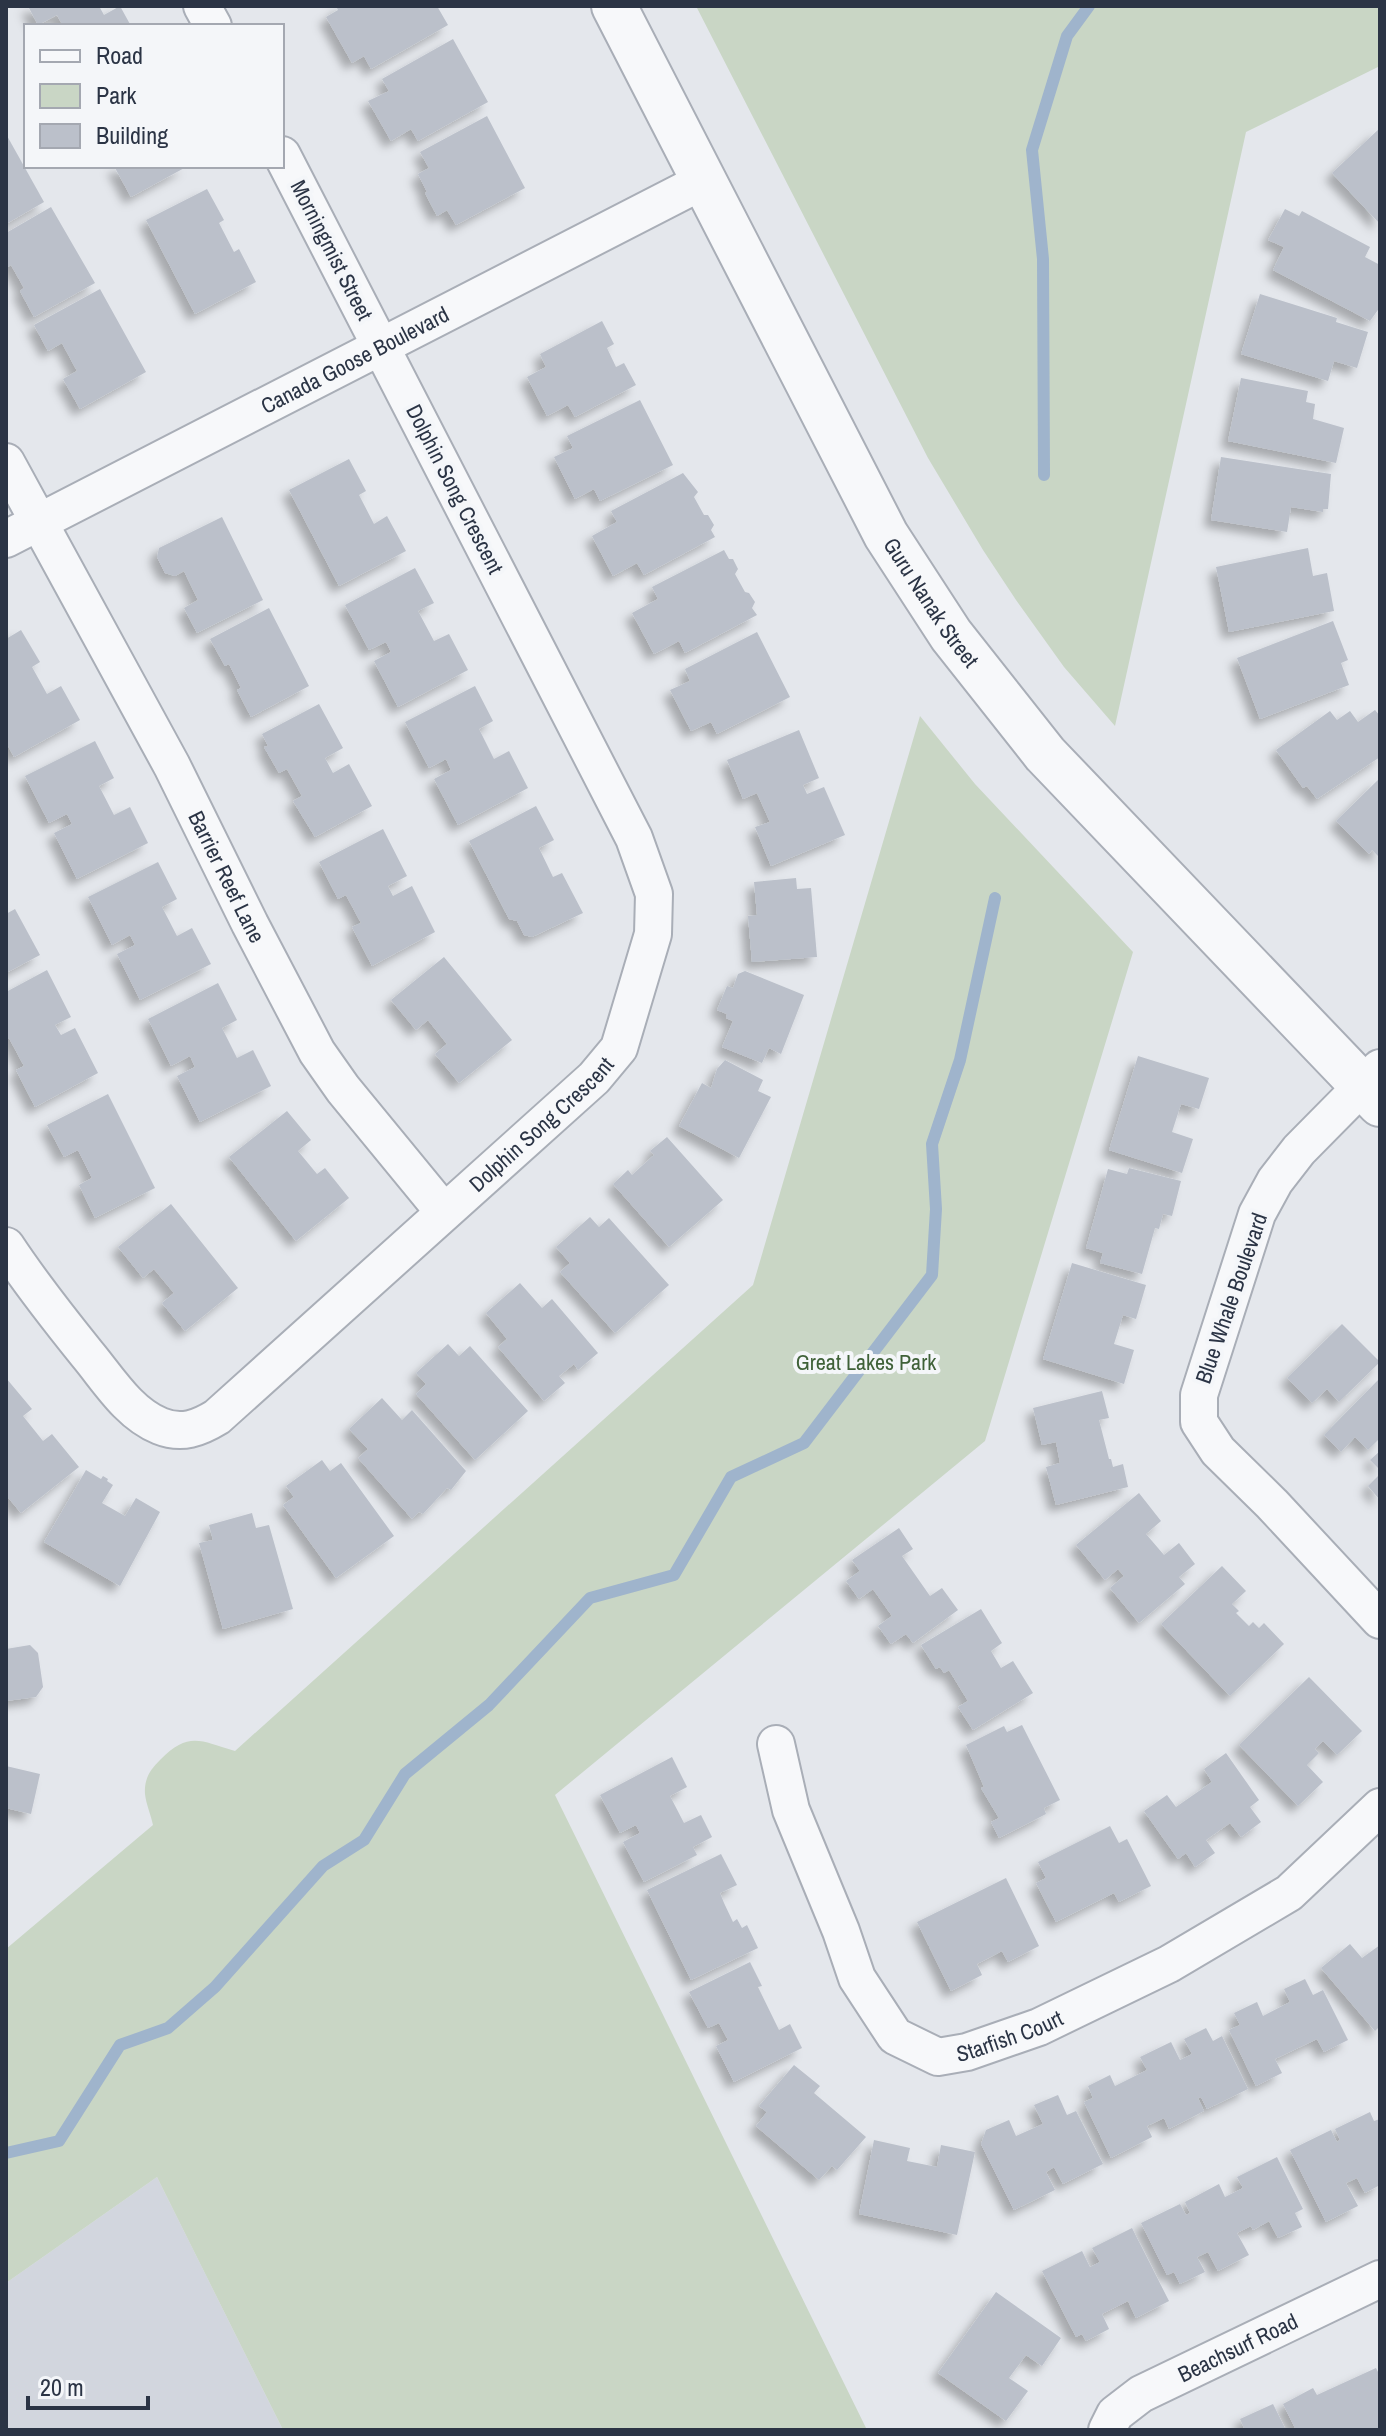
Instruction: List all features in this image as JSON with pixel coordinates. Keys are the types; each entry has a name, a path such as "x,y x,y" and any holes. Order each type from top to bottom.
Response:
{"street":[{"path":"202,6 212,24"},
{"name":"Guru Nanak Street","path":"614,6 886,535 951,635 1045,754 1374,1086"},
{"name":"Morningmist Street","path":"284,159 381,346"},
{"name":"Canada Goose Boulevard","path":"6,539 705,180"},
{"name":"Dolphin Song Crescent","path":"6,1246 34,1288 126,1402 161,1426 178,1430 197,1429 217,1417 444,1212 567,1106 619,1048 653,934 654,894 645,864 381,346"},
{"name":"Barrier Reef Lane","path":"6,462 172,766 317,1052 343,1089 444,1212"},
{"name":"Blue Whale Boulevard","path":"1374,1086 1299,1150 1275,1181 1257,1214 1199,1395 1199,1422 1218,1451 1380,1620"},
{"name":"Starfish Court","path":"776,1744 791,1810 857,1978 879,2016 895,2036 938,2057 967,2052 1039,2027 1183,1956 1289,1893 1380,1807"},
{"name":"Beachsurf Road","path":"1107,2430 1115,2414 1141,2394 1380,2279"}],"shaded area":[{"path":"157,2177 283,2430 6,2430 6,2283"}],"green space":[{"path":"696,6 1380,6 1380,66 1246,132 1115,726 1064,667 1016,600 928,458"},
{"name":"Great Lakes Park","path":"920,716 975,784 1133,952 985,1441 555,1795 867,2430 283,2430 157,2177 6,2283 6,1949 153,1825 146,1798 148,1775 170,1751 195,1741 235,1751 753,1285"}],"building":[{"path":"28,6 99,6 104,15 120,6 130,24 62,24 57,15 37,24"},
{"path":"336,6 437,6 448,25 371,69 364,56 352,63 326,17 338,10"},
{"path":"453,39 488,102 418,141 411,129 391,141 368,101 389,91 382,79"},
{"path":"487,116 525,188 456,225 447,210 437,216 425,193 418,174 429,168 420,152"},
{"path":"1380,128 1380,224 1332,173"},
{"path":"6,134 44,202 6,224"},
{"path":"115,168 184,168 131,197"},
{"path":"207,189 224,220 219,223 234,252 239,249 256,282 195,314 146,220"},
{"path":"51,207 95,283 34,317 20,291 24,288 11,265 6,268 6,233"},
{"path":"1285,209 1299,216 1302,211 1370,247 1365,257 1380,265 1380,307 1370,321 1273,270 1284,247 1268,240"},
{"path":"100,289 146,372 80,409 63,379 77,371 62,343 48,351 34,325"},
{"path":"1260,294 1337,318 1336,322 1368,332 1357,368 1334,361 1328,381 1241,354"},
{"path":"602,321 614,344 607,348 616,367 624,363 636,385 575,417 568,405 547,416 527,377 546,367 540,354"},
{"path":"1241,378 1308,391 1306,402 1315,404 1313,419 1344,428 1336,463 1228,441"},
{"path":"640,400 673,465 600,501 594,489 575,499 554,457 573,448 567,436"},
{"path":"1221,457 1331,474 1328,509 1323,509 1323,512 1291,507 1287,532 1211,520"},
{"path":"349,459 366,491 359,495 374,524 387,516 406,551 339,586 289,490"},
{"path":"683,473 698,492 694,497 714,525 711,530 715,537 644,575 637,563 613,576 592,536 617,522 611,511"},
{"path":"222,517 263,600 197,633 184,608 198,600 184,571 175,576 165,573 157,557 159,548"},
{"path":"1308,548 1313,576 1327,573 1334,611 1229,632 1216,567"},
{"path":"724,550 738,569 735,574 745,592 755,602 752,608 757,615 685,653 679,641 654,654 632,613 658,599 652,587"},
{"path":"415,568 434,603 418,611 434,641 449,634 468,670 398,707 374,661 391,652 386,642 369,650 345,605"},
{"path":"269,608 309,686 251,717 237,690 241,688 229,664 225,666 210,639"},
{"path":"1333,621 1348,660 1341,663 1349,685 1260,719 1237,658"},
{"path":"21,630 40,662 32,667 47,694 61,686 80,720 14,757 6,742 6,639"},
{"path":"757,632 790,697 717,734 711,722 691,731 670,690 690,681 685,669"},
{"path":"475,686 493,721 479,729 494,759 509,751 528,788 458,825 434,779 451,770 446,759 429,768 405,722"},
{"path":"319,704 343,748 325,758 333,773 349,764 372,806 315,837 293,801 302,796 287,769 279,773 264,747 268,746 262,734"},
{"path":"1375,710 1380,716 1380,757 1317,799 1307,786 1303,788 1276,750 1330,711 1337,720 1350,711 1358,722"},
{"path":"799,730 819,778 803,785 807,794 824,787 845,835 771,866 755,827 770,822 757,793 743,799 727,760"},
{"path":"95,741 114,778 99,786 114,815 130,807 148,843 77,879 54,833 72,824 67,814 49,823 25,776"},
{"path":"1380,778 1380,858 1372,850 1369,854 1336,821"},
{"path":"536,806 554,840 539,848 553,877 562,873 583,913 532,937 524,935 517,921 509,919 469,841"},
{"path":"383,829 407,876 388,886 393,896 412,886 435,932 372,966 352,927 361,923 346,895 338,899 319,862"},
{"path":"158,862 177,899 162,907 177,936 192,928 211,964 140,1000 117,954 135,945 130,935 112,945 88,897"},
{"path":"796,878 797,889 811,888 817,957 752,962 748,916 757,915 754,882"},
{"path":"15,909 40,955 6,973 6,914"},
{"path":"444,957 512,1040 459,1083 435,1054 447,1044 428,1020 416,1030 391,1000"},
{"path":"47,970 71,1017 55,1025 61,1035 75,1028 98,1073 35,1107 16,1070 24,1066 9,1038 6,1039 6,992"},
{"path":"745,971 804,995 781,1054 769,1048 762,1063 722,1047 733,1021 717,1010 727,986 733,988 738,974"},
{"path":"218,983 237,1020 222,1028 237,1058 253,1050 271,1086 200,1122 177,1076 195,1067 190,1056 171,1066 148,1019"},
{"path":"1138,1056 1209,1078 1199,1109 1181,1104 1172,1132 1193,1139 1182,1173 1109,1150"},
{"path":"725,1060 763,1080 758,1091 771,1097 739,1158 679,1126 702,1083 711,1088 717,1069"},
{"path":"108,1094 155,1188 95,1218 79,1185 92,1178 78,1150 64,1157 47,1125"},
{"path":"287,1111 311,1140 298,1151 317,1174 325,1168 349,1198 296,1241 229,1157"},
{"path":"667,1137 723,1200 669,1247 613,1184 628,1170 632,1175 654,1155 650,1151"},
{"path":"1129,1168 1181,1181 1172,1216 1163,1214 1159,1229 1155,1228 1142,1274 1100,1263 1103,1253 1086,1248 1108,1169 1127,1174"},
{"path":"171,1204 238,1288 185,1331 162,1303 174,1293 154,1269 143,1278 118,1247"},
{"path":"590,1217 599,1227 609,1218 669,1285 615,1333 560,1272 570,1263 556,1247"},
{"path":"1072,1263 1146,1285 1136,1319 1123,1315 1114,1344 1134,1350 1124,1384 1043,1359"},
{"path":"520,1283 542,1308 552,1299 598,1353 578,1370 574,1364 559,1376 565,1383 544,1401 498,1347 507,1339 486,1313"},
{"path":"1342,1324 1380,1362 1339,1402 1327,1389 1312,1403 1287,1378"},
{"path":"448,1344 459,1356 470,1346 528,1411 475,1460 416,1394 426,1384 416,1373"},
{"path":"6,1378 32,1409 23,1416 43,1441 52,1434 79,1467 21,1513 6,1495"},
{"path":"1380,1378 1380,1438 1368,1450 1355,1437 1341,1452 1324,1435"},
{"path":"1102,1391 1109,1418 1099,1420 1109,1459 1113,1467 1123,1464 1128,1487 1056,1505 1046,1467 1060,1463 1056,1442 1042,1445 1033,1408"},
{"path":"382,1398 402,1420 412,1410 466,1471 451,1490 447,1488 423,1514 419,1512 412,1519 358,1458 368,1449 349,1429"},
{"path":"1380,1451 1380,1470 1370,1460"},
{"path":"322,1460 330,1471 341,1463 394,1536 336,1578 283,1505 294,1497 286,1486"},
{"path":"86,1470 101,1479 103,1476 113,1485 102,1503 125,1516 136,1498 160,1512 120,1586 44,1542"},
{"path":"1380,1474 1380,1500 1368,1486"},
{"path":"1139,1493 1161,1521 1146,1534 1164,1555 1179,1543 1195,1564 1179,1577 1185,1584 1139,1623 1110,1588 1124,1576 1118,1569 1105,1580 1076,1545"},
{"path":"252,1513 256,1528 269,1525 293,1609 223,1629 199,1543 213,1540 209,1525"},
{"path":"899,1528 913,1549 902,1556 930,1596 942,1588 958,1610 913,1643 906,1634 891,1644 878,1626 892,1616 873,1589 859,1599 846,1581 860,1571 852,1560"},
{"path":"1222,1566 1246,1591 1232,1604 1239,1611 1236,1613 1249,1626 1253,1622 1259,1628 1264,1623 1284,1644 1230,1696 1161,1624"},
{"path":"981,1609 1002,1643 991,1651 1001,1668 1013,1661 1033,1693 973,1730 958,1707 968,1701 949,1670 944,1673 940,1667 936,1669 921,1645"},
{"path":"30,1645 38,1653 43,1687 36,1697 6,1701 6,1649"},
{"path":"1309,1677 1362,1731 1337,1755 1323,1741 1315,1749 1319,1753 1307,1765 1323,1782 1298,1806 1239,1745"},
{"path":"1022,1725 1060,1800 1044,1808 1046,1814 999,1838 991,1822 999,1818 981,1788 984,1787 966,1745 1004,1726 1007,1732"},
{"path":"1226,1753 1259,1800 1250,1807 1261,1822 1241,1837 1230,1823 1206,1840 1215,1853 1195,1867 1186,1853 1178,1859 1144,1811 1167,1795 1176,1807 1212,1782 1204,1769"},
{"path":"672,1757 687,1787 670,1796 684,1823 701,1815 712,1837 693,1847 697,1855 644,1882 623,1842 640,1833 636,1825 620,1833 600,1795"},
{"path":"6,1766 40,1774 31,1814 6,1808"},
{"path":"1110,1826 1119,1843 1127,1839 1151,1886 1119,1902 1114,1893 1056,1922 1036,1883 1046,1878 1038,1862"},
{"path":"721,1854 737,1885 720,1893 733,1922 737,1919 742,1928 747,1925 758,1948 691,1980 647,1890"},
{"path":"1006,1878 1039,1946 1008,1962 1002,1951 977,1964 982,1975 951,1991 917,1922"},
{"path":"1350,1944 1362,1958 1380,1945 1380,2026 1375,2031 1321,1968"},
{"path":"750,1962 762,1986 758,1987 779,2030 790,2024 802,2048 734,2082 716,2046 728,2040 719,2023 708,2028 689,1992"},
{"path":"1305,1979 1313,1995 1323,1990 1348,2040 1324,2052 1317,2039 1275,2059 1282,2073 1256,2086 1229,2030 1240,2025 1234,2013 1257,2002 1263,2016 1290,2002 1284,1989"},
{"path":"1206,2028 1213,2041 1222,2036 1248,2089 1207,2109 1201,2097 1198,2098 1204,2111 1169,2129 1164,2118 1147,2126 1152,2137 1111,2158 1084,2102 1093,2098 1088,2086 1110,2075 1115,2086 1147,2070 1140,2057 1171,2042 1180,2060 1192,2054 1184,2039"},
{"path":"794,2065 820,2086 814,2093 866,2137 837,2170 832,2166 819,2180 756,2126 767,2112 759,2106"},
{"path":"1058,2095 1067,2115 1076,2111 1103,2164 1063,2184 1054,2167 1046,2172 1055,2190 1014,2210 981,2144 986,2130 1009,2120 1016,2136 1043,2124 1034,2105"},
{"path":"1370,2112 1374,2121 1380,2119 1380,2185 1365,2193 1357,2178 1346,2183 1358,2206 1326,2222 1290,2150 1331,2130 1337,2142 1340,2140 1335,2129"},
{"path":"874,2140 910,2148 907,2161 937,2167 941,2145 975,2152 957,2235 859,2214"},
{"path":"1277,2157 1303,2209 1295,2213 1302,2227 1278,2238 1269,2221 1253,2230 1251,2226 1237,2233 1249,2255 1218,2271 1208,2252 1197,2257 1205,2272 1180,2284 1174,2272 1167,2275 1141,2223 1180,2204 1186,2215 1190,2213 1185,2202 1219,2184 1225,2197 1243,2188 1237,2177"},
{"path":"1132,2228 1169,2301 1136,2318 1128,2301 1102,2314 1109,2329 1086,2341 1082,2334 1076,2337 1042,2271 1082,2251 1090,2267 1100,2262 1092,2248"},
{"path":"996,2292 1061,2338 1042,2366 1026,2355 1009,2378 1028,2391 1006,2421 938,2373"},
{"path":"1376,2368 1380,2376 1380,2430 1296,2430 1283,2404 1313,2388 1317,2395"},
{"path":"1273,2404 1286,2430 1245,2430 1240,2419"}],"waterway":[{"path":"1044,475 1043,259 1032,150 1067,36 1089,6"},
{"path":"6,2153 59,2141 120,2045 168,2028 215,1987 323,1866 364,1840 405,1774 489,1705 590,1598 674,1575 731,1477 804,1443 932,1275 936,1209 932,1144 960,1060 995,898"}]}
